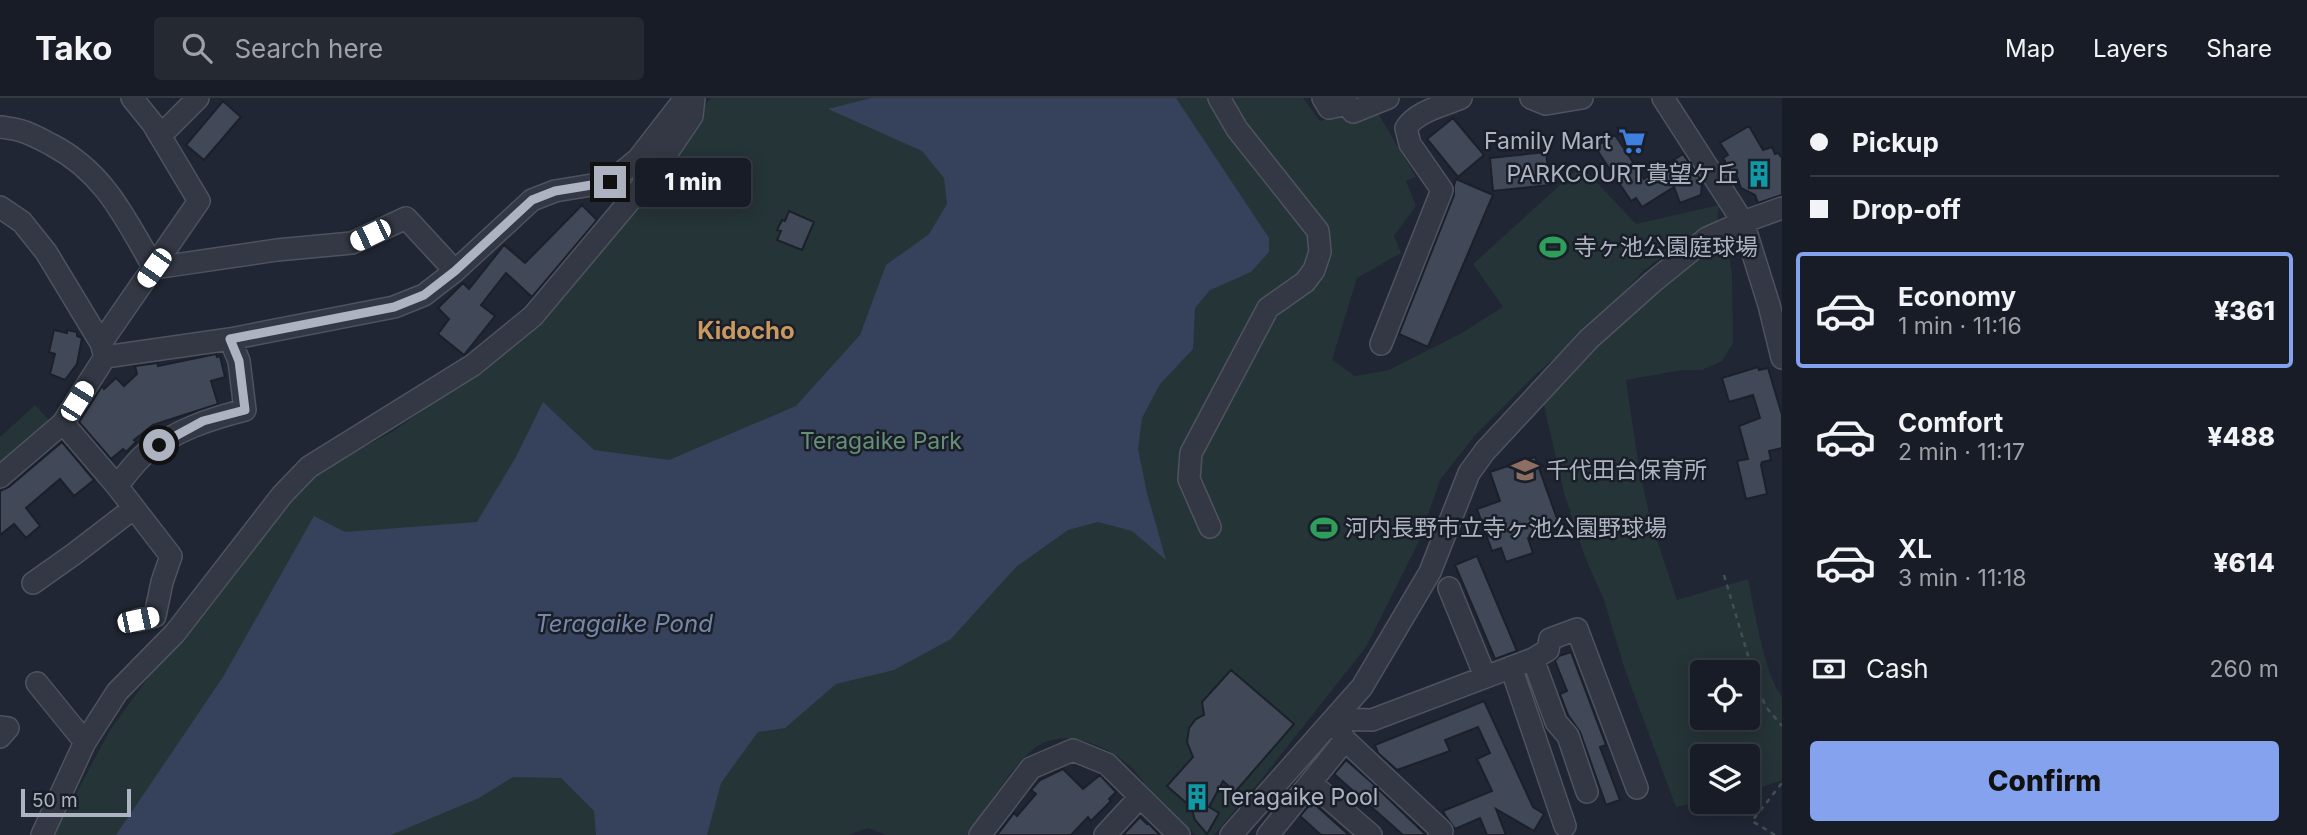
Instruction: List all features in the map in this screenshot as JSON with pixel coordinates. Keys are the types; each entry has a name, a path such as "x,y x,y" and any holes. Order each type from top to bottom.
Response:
{"street":[{"path":"0,477 63,423 103,350 199,201 160,136 132,98"},
{"path":"160,136 198,98"},
{"path":"103,350 230,339 394,307 424,295 455,271 532,200 555,191 610,182 638,159 688,98"},
{"path":"42,835 85,742 117,692 175,633 282,495 309,467 473,365 533,316 654,172 692,116 694,98"},
{"path":"1210,527 1189,479 1191,453 1268,308 1305,282 1314,270 1320,253 1318,231 1237,129 1219,98"},
{"path":"1322,98 1329,108 1347,104 1353,113 1378,100"},
{"path":"1381,344 1441,190 1409,144 1406,128 1419,116 1461,98"},
{"path":"1531,98 1546,104 1582,98"},
{"path":"1663,98 1743,222 1769,305 1782,358"},
{"path":"0,126 23,130 63,151 90,171 124,217 154,268"},
{"path":"0,206 22,222 46,252 103,350"},
{"path":"1231,835 1362,687 1430,572 1469,473 1485,451 1589,339 1644,289 1707,238 1782,208"},
{"path":"154,268 277,250 352,243 406,218 455,271"},
{"path":"117,486 144,455 173,436 203,421 245,410 239,361 230,339"},
{"path":"63,423 117,486 171,556 155,616 138,620"},
{"path":"33,583 134,508"},
{"path":"1449,588 1485,676"},
{"path":"1334,719 1372,720 1533,659 1548,650 1550,639 1577,629 1637,788"},
{"path":"1533,659 1556,722 1568,736 1587,792"},
{"path":"1511,667 1565,826"},
{"path":"37,683 85,742"},
{"path":"1334,719 1345,740 1442,831 1439,835"},
{"path":"0,727 8,728 0,737"},
{"path":"1277,832 1345,740"},
{"path":"980,835 1031,768 1073,750 1107,764 1179,835"},
{"path":"1311,783 1371,835"},
{"path":"1105,835 1140,797"}],"path":[{"path":"1724,575 1758,689 1766,707 1782,726"},
{"path":"1774,835 1752,821 1782,783"}],"green space":[{"name":"Teragaike Park","path":"711,98 1303,98 1320,121 1341,114 1376,110 1416,177 1406,181 1416,206 1394,236 1401,253 1357,278 1332,360 1355,376 1389,370 1460,334 1503,307 1473,264 1581,166 1636,224 1719,205 1717,224 1687,237 1642,272 1603,316 1535,375 1476,434 1440,480 1419,541 1366,647 1214,835 1196,835 1155,796 1133,769 1114,754 1090,743 1065,738 1041,744 1031,751 1001,786 967,835 886,835 868,828 849,835 54,835 110,730 285,503 319,471 392,432 465,381"},
{"path":"1726,238 1732,275 1733,343 1722,361 1702,370 1682,370 1626,380 1639,468 1651,522 1677,600 1748,579 1765,658 1782,697 1782,780 1760,788 1760,744 1690,744 1690,804 1676,807 1564,493 1543,401 1566,381 1598,342 1701,250"},
{"path":"35,405 49,420 0,470 0,437"}],"water":[{"name":"Teragaike Pond","path":"871,98 1176,98 1269,238 1269,252 1251,272 1210,290 1195,308 1193,349 1160,384 1142,418 1138,449 1166,560 1132,531 1098,522 1068,530 1016,567 951,639 894,670 836,684 785,728 758,732 721,783 707,835 596,835 594,811 561,778 513,777 479,798 391,835 116,835 223,677 314,516 345,532 477,522 516,457 543,402 594,450 669,460 796,406 860,335 886,265 929,234 947,204 944,178 922,151 828,109"}],"building":[{"path":"223,101 241,117 204,160 186,145"},
{"path":"1453,118 1484,155 1458,177 1427,139"},
{"path":"1749,126 1763,150 1772,147 1775,154 1778,153 1782,158 1782,195 1758,203 1755,195 1741,188 1735,171 1732,173 1723,158 1728,155 1720,143"},
{"path":"1615,135 1644,179 1683,154 1702,182 1701,195 1680,203 1674,187 1642,207 1636,198 1631,201 1595,147"},
{"path":"1546,152 1550,185 1493,191 1490,158"},
{"path":"1456,179 1493,195 1428,347 1399,334 1454,195"},
{"path":"582,205 597,220 532,297 506,273 481,305 495,316 464,355 438,334 449,319 438,308 463,283 469,289 504,245 525,263"},
{"path":"789,211 814,222 802,250 777,240 781,231 777,230"},
{"path":"54,330 77,332 77,336 82,338 77,364 65,380 50,374 55,354 49,352"},
{"path":"216,354 217,357 220,356 225,377 211,381 218,404 153,425 134,440 136,442 126,452 123,449 111,459 79,422 102,386 104,389 116,378 124,386 137,374 135,366 158,363 158,366"},
{"path":"1758,367 1759,370 1768,368 1782,415 1782,448 1769,451 1771,460 1762,462 1761,465 1767,494 1746,499 1737,461 1748,459 1739,426 1760,418 1753,395 1729,402 1722,378"},
{"path":"62,442 94,480 74,496 60,479 26,508 40,526 26,538 14,524 0,535 0,491 9,487"},
{"path":"1535,457 1560,527 1528,538 1533,553 1506,562 1501,548 1492,551 1477,509 1500,501 1490,472"},
{"path":"1477,556 1517,651 1495,659 1455,565"},
{"path":"1571,652 1606,745 1600,747 1620,800 1606,805 1580,732 1568,715 1560,694 1567,691 1555,661 1559,656"},
{"path":"1231,670 1294,724 1235,792 1223,781 1209,807 1219,813 1207,834 1195,820 1191,807 1167,786 1193,757 1187,742 1189,728 1196,719 1204,715 1202,702"},
{"path":"1484,701 1533,807 1544,814 1534,831 1496,809 1506,835 1487,835 1480,818 1455,829 1445,815 1443,811 1492,791 1477,759 1490,753 1478,727 1445,740 1450,751 1397,770 1378,753 1375,745"},
{"path":"1346,760 1426,835 1403,835 1334,774"},
{"path":"1063,769 1083,789 1100,775 1116,792 1091,821 1088,817 1071,835 997,835 1014,813 1017,816 1036,794 1031,790 1040,780"},
{"path":"1312,802 1349,835 1321,835 1300,816"},
{"path":"1140,817 1148,823 1160,835 1123,835"}],"place":[{"name":"Family Mart","path":"1632,141"},
{"name":"PARKCOURT貴望ケ丘","path":"1759,174"},
{"name":"寺ヶ池公園庭球場","path":"1553,247"},
{"name":"千代田台保育所","path":"1525,470"},
{"name":"河内長野市立寺ヶ池公園野球場","path":"1324,528"},
{"name":"Teragaike Pool","path":"1197,797"}],"district":[{"name":"Kidocho","path":"746,330"}],"route":[{"path":"159,445 203,421 245,410 239,361 230,339 394,307 424,295 455,271 532,200 555,191 610,182"}]}
